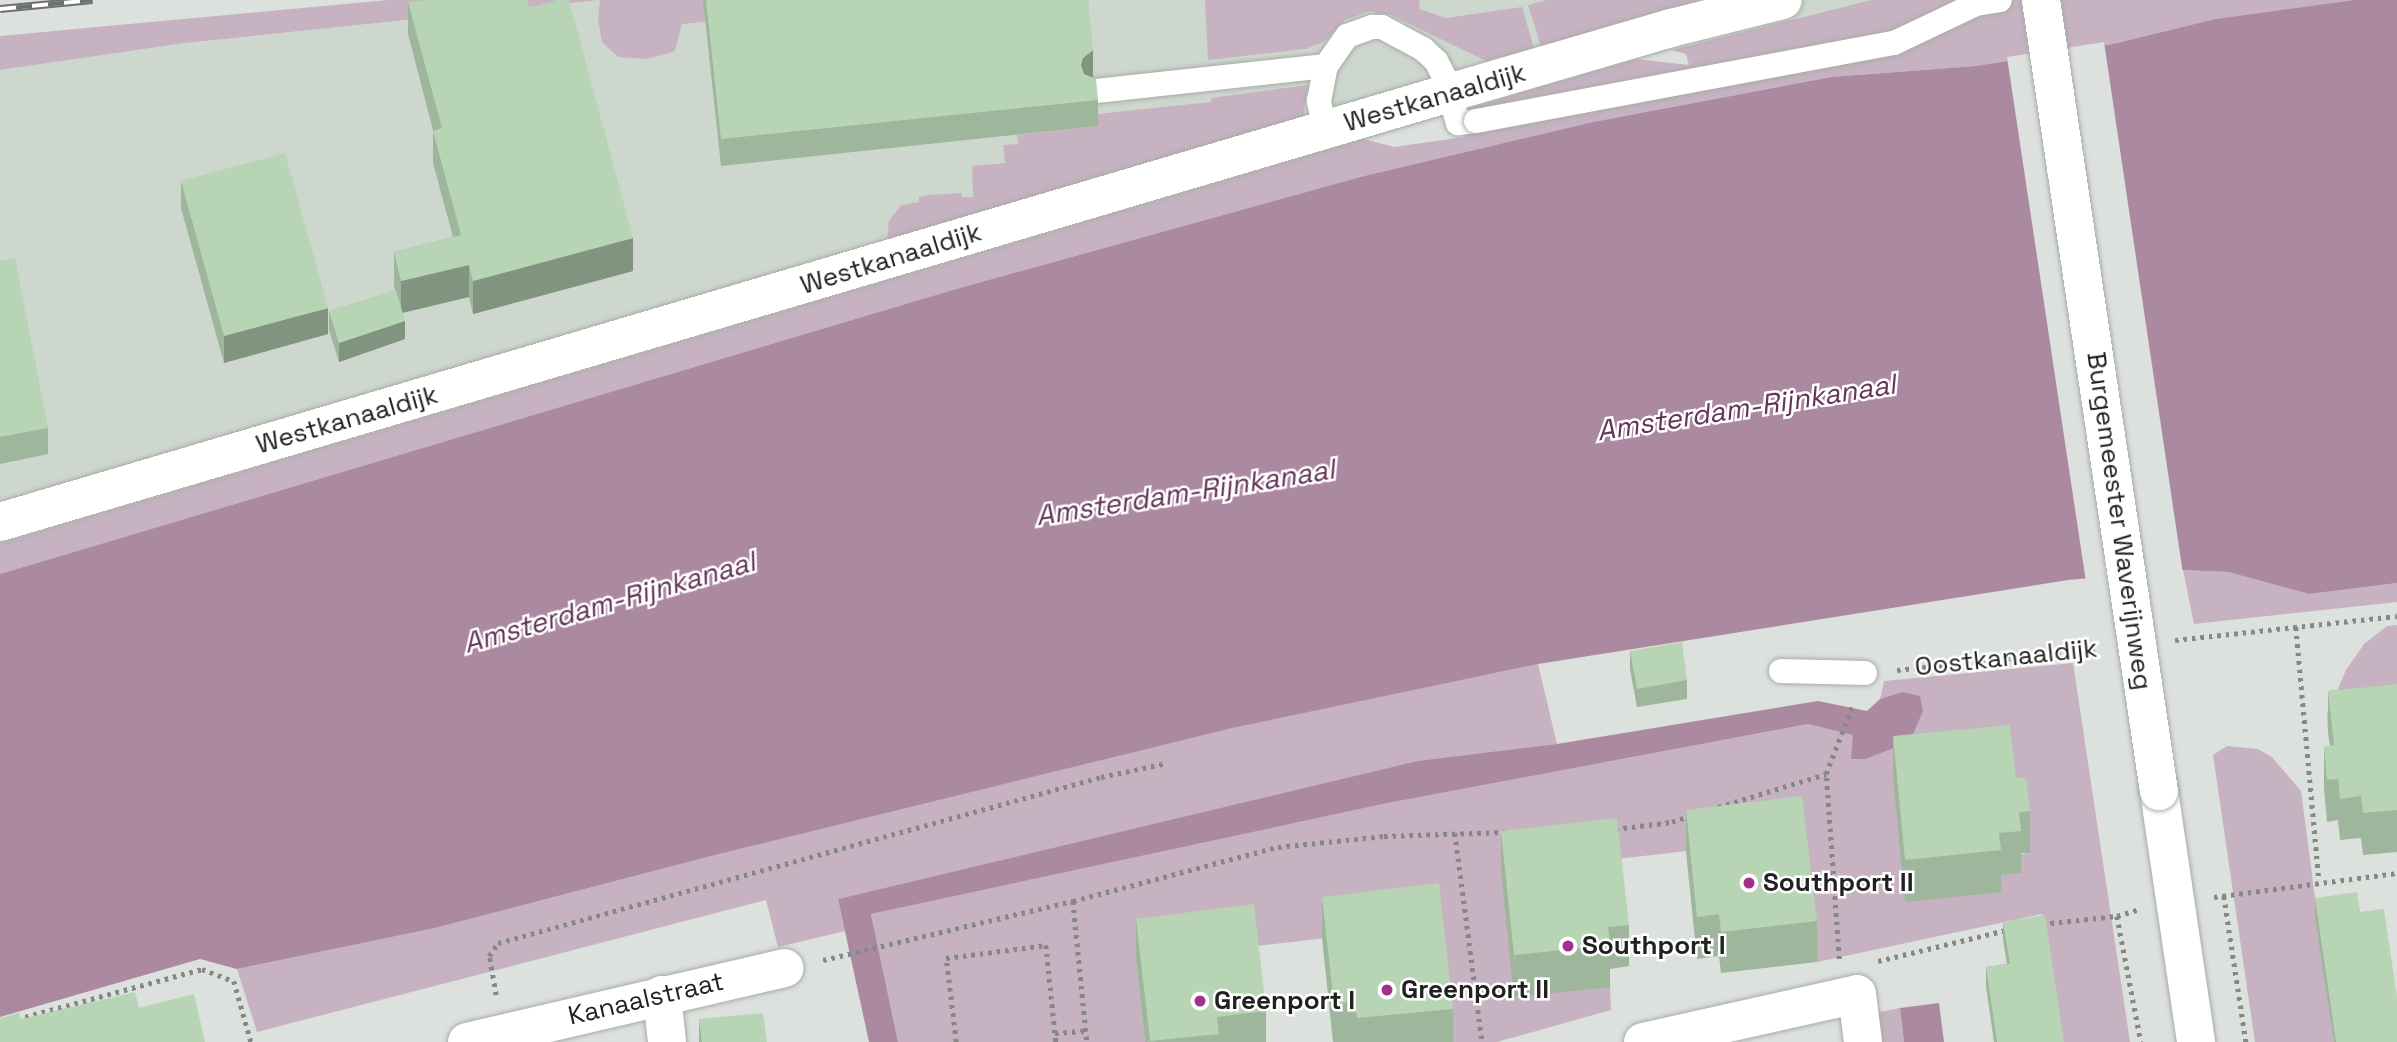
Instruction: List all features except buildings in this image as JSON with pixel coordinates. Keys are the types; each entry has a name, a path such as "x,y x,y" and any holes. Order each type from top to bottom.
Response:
{"street":[{"name":"Westkanaaldijk","path":"0,523 1449,93 1671,28 1783,0"},
{"name":"Burgemeester Waverijnweg","path":"2041,0 2196,1042"},
{"name":"Kanaalstraat","path":"467,1042 784,968"},
{"path":"1643,1042 1845,987 1863,1042"},
{"path":"662,995 667,1042"}],"lane":[{"path":"1325,130 1319,101 1326,66 1347,36 1361,29 1382,27 1423,49 1436,61 1458,123 1894,43 1976,4 2000,0"},
{"path":"1096,91 1326,66"},
{"path":"1781,671 1865,673"}],"path":[{"path":"2171,641 2397,616"},
{"path":"2296,628 2319,881"},
{"name":"Oostkanaaldijk","path":"1865,673 2101,648"},
{"path":"1855,698 1838,750 1826,774 1845,987 2018,927"},
{"path":"489,956 498,943 531,931 1101,777 1167,764"},
{"path":"1711,809 1826,774"},
{"path":"1608,830 1672,822 1698,813"},
{"path":"840,954 1073,901 1278,847 1455,833 1519,832"},
{"path":"1455,833 1482,1042"},
{"path":"2246,1042 2224,896 2319,881 2397,873"},
{"path":"1073,901 1087,1042"},
{"path":"2031,926 2117,916 2145,908"},
{"path":"2117,916 2141,1042"},
{"path":"956,1042 946,958 1046,945 1056,1042"},
{"path":"13,1020 202,969 234,981 251,1042"},
{"path":"1055,1033 1086,1031"}],"shaded area":[{"path":"388,0 600,0 185,43 0,70 0,36"},
{"path":"600,0 743,0 745,18 682,24 675,51 647,59 618,57 602,42 598,20"},
{"path":"601,0 1871,0 1689,44 0,543 0,70 185,43"},
{"path":"1205,0 1419,0 1420,9 1446,18 1522,7 1534,48 1486,61 1391,15 1369,11 1345,20 1325,41 1306,49 1208,60"},
{"path":"1546,0 1701,0 1541,46 1528,5"},
{"path":"1871,0 2354,0 2215,19 2113,44 1976,66 1831,77 1593,122 1364,176 956,289 0,574 0,543 1364,139 1394,147 1464,137 1460,111 1636,59 1689,65 1686,54 1671,50"},
{"path":"1308,85 1303,118 887,240 889,221 901,205 919,202 919,197 929,195 961,193 962,197 973,197 972,166 1005,163 1003,145 1018,144 1017,135 1098,126 1097,114 1211,102 1211,98"},
{"path":"2183,570 2228,572 2309,594 2397,583 2397,602 2194,624"},
{"path":"2397,625 2397,726 2328,733 2327,714 2346,670 2364,644 2387,626"},
{"path":"2073,663 2130,1042 2061,1042 2042,914 1817,962 1802,838 1501,872 1610,987 1611,1010 1497,1042 1452,1042 1439,925 1136,960 1145,1042 898,1042 871,914 1388,803 1808,724 1854,735 1902,692 1880,699 1884,681","holes":["2026,820 2029,853 2019,854 2020,873 1999,875"]},
{"path":"1538,664 1557,744 1418,762 838,899 845,931 778,947 766,900 257,1032 237,969 435,928 719,854 1232,727"},
{"path":"2227,746 2258,749 2272,757 2301,791 2334,1042 2255,1042 2213,755"},
{"path":"1900,1008 1904,1042 1879,1042 1876,1013"}],"water":[{"name":"Amsterdam-Rijnkanaal","path":"2354,0 2397,0 2397,583 2309,594 2228,572 2183,570 2068,580 1538,664 1232,728 719,854 435,928 237,969 200,959 0,1017 0,574 956,289 1364,176 1593,122 1831,77 1976,66 2113,44 2215,19"},
{"path":"1902,692 1920,696 1923,711 1913,734 1891,749 1865,759 1851,759 1853,735 1808,724 1388,803 871,914 898,1042 869,1042 838,899 1418,761 1557,744 1818,701 1867,711 1880,699"},
{"path":"1939,1003 1944,1042 1904,1042 1900,1008"}],"pier":[{"path":"2104,42 2183,574 2086,582 2007,57"}],"railway":[{"path":"0,9 93,0"}],"place":[{"name":"Southport II","path":"1749,883"},
{"name":"Southport I","path":"1568,946"},
{"name":"Greenport II","path":"1387,990"},
{"name":"Greenport I","path":"1200,1001"}]}
